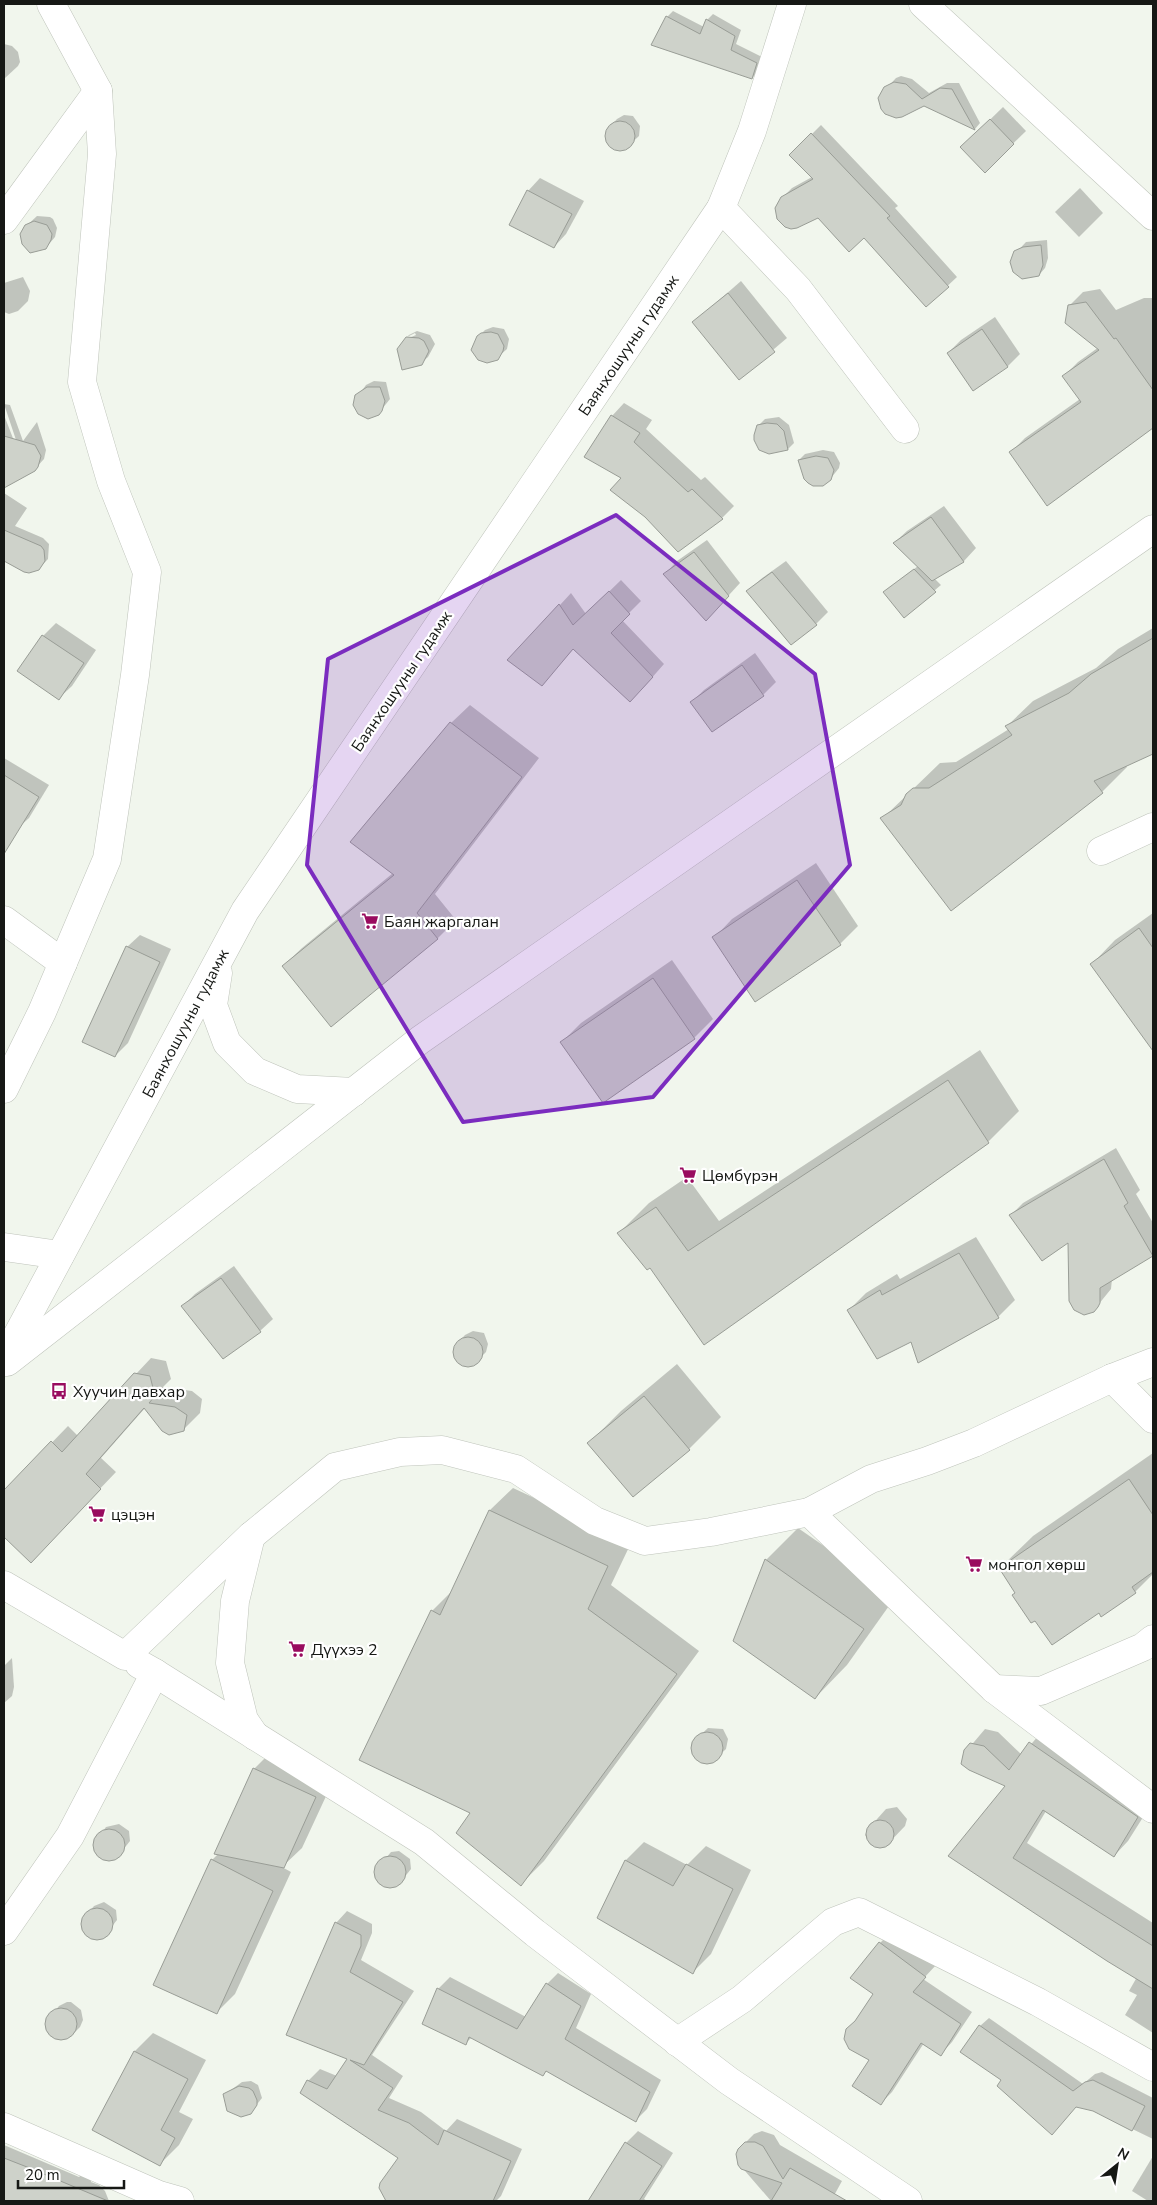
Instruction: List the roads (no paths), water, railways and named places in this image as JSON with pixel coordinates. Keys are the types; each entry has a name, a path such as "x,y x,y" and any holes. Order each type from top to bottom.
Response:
{"street":[{"path":"4,1089 63,963 107,859 136,674 147,572 111,481 82,382 102,154 98,91 51,4"},
{"name":"Баянхошууны гудамж","path":"4,1360 245,911 721,208 752,131 792,4"},
{"path":"923,4 1153,216"},
{"path":"4,220 98,91"},
{"path":"721,208 798,289 905,429"},
{"path":"4,1364 428,1035 1153,529"},
{"path":"1101,851 1153,827"},
{"path":"4,920 63,963"},
{"path":"220,957 213,1005 227,1043 256,1071 297,1089 354,1092"},
{"path":"4,1247 60,1255"},
{"path":"125,1656 251,1536 335,1467 400,1452 442,1450 516,1469 595,1522 645,1541 711,1532 809,1512 871,1479 974,1443 1112,1378 1153,1362"},
{"path":"1112,1378 1153,1419"},
{"path":"809,1512 994,1689 1153,1809"},
{"path":"251,1536 235,1601 230,1663 244,1720 255,1736"},
{"path":"4,1585 156,1673 424,1842 535,1933 729,2081 908,2201"},
{"path":"994,1689 1041,1691 1143,1647 1153,1639"},
{"path":"4,1932 70,1836 156,1673"},
{"path":"677,2042 742,1999 833,1922 860,1912 1038,2002 1153,2067"},
{"path":"4,2127 159,2195 180,2201"}],"place":[{"name":"Баян жаргалан","path":"370,921"},
{"name":"Цөмбүрэн","path":"688,1175"},
{"name":"Хуучин давхар","path":"59,1391"},
{"name":"цэцэн","path":"97,1514"},
{"name":"монгол хөрш","path":"974,1564"},
{"name":"Дүүхээ 2","path":"297,1649"}]}
